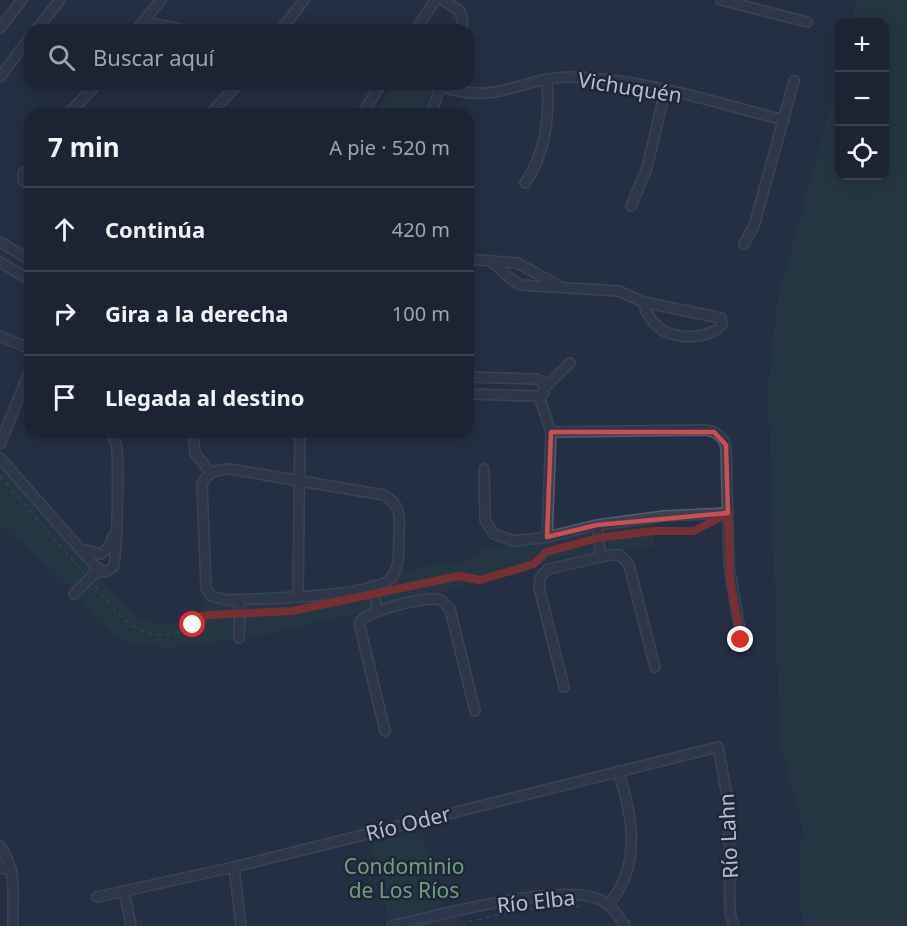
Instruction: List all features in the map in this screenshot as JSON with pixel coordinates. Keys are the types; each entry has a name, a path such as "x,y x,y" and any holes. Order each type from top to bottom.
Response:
{"street":[{"path":"0,28 22,0"},
{"path":"41,24 60,0"},
{"path":"141,24 161,0"},
{"path":"286,24 304,0"},
{"path":"420,24 435,0"},
{"path":"443,0 460,11 463,24"},
{"path":"721,0 807,22"},
{"path":"143,21 157,24"},
{"path":"0,77 24,45"},
{"name":"Vichuquén","path":"456,90 487,94 547,80 593,78 665,91 784,120"},
{"path":"525,183 532,173 544,139 549,102 547,80"},
{"path":"744,244 754,226 794,81"},
{"path":"72,108 91,90"},
{"path":"216,108 232,90"},
{"path":"366,108 377,90"},
{"path":"433,108 438,90"},
{"path":"631,206 647,168 665,91"},
{"path":"0,242 24,256"},
{"path":"474,260 517,263 559,286"},
{"path":"490,261 502,268 513,282 521,285 620,291 643,302 710,314 721,318 722,324 711,333 684,336 663,331 646,313 643,302"},
{"path":"0,262 24,276"},
{"path":"0,336 24,346"},
{"path":"545,387 570,363"},
{"path":"474,377 537,379 543,382 545,387 544,393 538,396 474,394"},
{"path":"523,378 528,388 524,396"},
{"path":"538,396 551,432 547,537"},
{"path":"0,444 24,400"},
{"path":"551,432 705,430 714,432 726,445 730,579 740,630 740,645"},
{"path":"0,458 97,569 105,572 111,569 114,560 118,463 117,446 113,438"},
{"path":"194,438 195,453 211,473"},
{"path":"298,597 300,438"},
{"path":"484,469 485,520 494,534 514,541 547,537 597,525 664,516 728,513"},
{"path":"215,470 230,470 300,479 384,495 398,507 397,567 392,578 373,591 240,600 219,599 211,596 206,588 202,484 211,473 215,470"},
{"path":"597,525 601,557"},
{"path":"74,594 97,569 96,559 109,547 115,531"},
{"path":"79,549 109,554 114,560"},
{"path":"564,687 539,581 548,570 601,557 616,555 628,562 655,667"},
{"path":"373,591 378,612"},
{"path":"385,731 358,627 363,617 433,598 448,605 475,711"},
{"path":"239,638 240,600"},
{"name":"Río Oder","path":"97,897 234,867 718,747"},
{"name":"Río Lahn","path":"718,747 729,806 730,913 734,926"},
{"path":"618,771 628,803 632,846 625,881 608,904 625,926"},
{"path":"0,846 12,870 13,926"},
{"path":"234,867 241,926"},
{"path":"0,868 12,870"},
{"path":"124,891 131,926"},
{"name":"Río Elba","path":"392,926 513,900 579,894 598,898 608,904"}],"path":[{"path":"0,476 121,618 154,636 165,637 189,628 202,616 240,612 292,611 327,604"},
{"path":"373,591 459,576 480,580 534,564 546,552 598,538 654,531 694,531 713,522"},
{"path":"461,926 526,909 590,906"}],"highlighted area":[{"path":"551,432 714,432 726,445 728,513 597,525 547,537"}],"green space":[{"path":"856,0 907,0 907,926 804,926 799,901 802,823 780,744 768,386 778,299 835,91 835,180 889,180 889,18 853,18"},
{"path":"390,90 430,90 425,108 379,108"},
{"path":"0,465 93,569 72,589 30,548 0,526"},
{"path":"655,520 654,546 609,550 606,530"},
{"path":"590,533 594,553 556,559 481,582 380,606 376,590 386,586 400,573 442,563 460,564 480,551 495,547"},
{"path":"100,577 127,609 147,621 159,624 189,618 207,603 234,604 234,638 171,647 155,647 124,639 102,625 80,598"},
{"path":"367,591 370,610 267,634 245,635 244,605 296,604"},
{"name":"Condominio de Los Ríos","path":"422,832 433,883 445,909 460,921 461,926 388,926 386,905 377,882 378,860 372,852 374,841"}],"route":[{"path":"193,625 202,616 240,612 292,611 459,576 480,580 534,564 546,552 598,538 654,531 694,531 706,527 728,513 730,579 741,640"}]}
